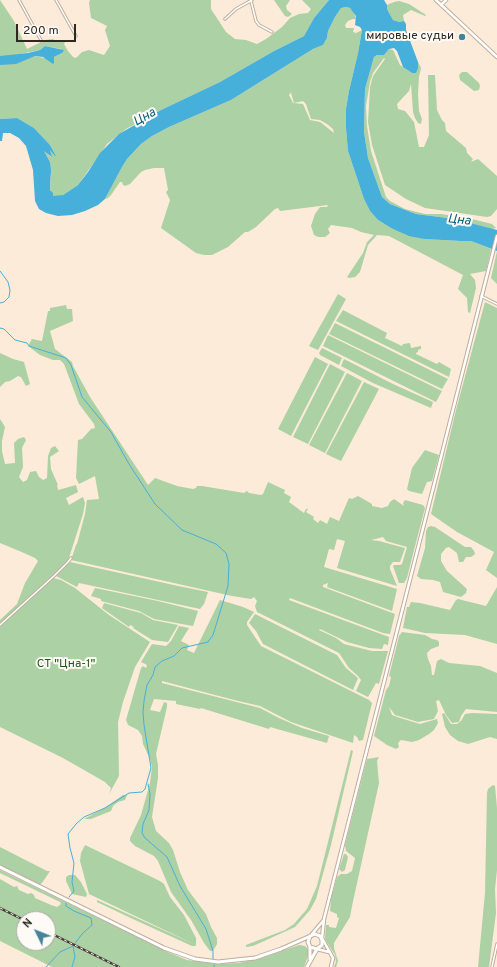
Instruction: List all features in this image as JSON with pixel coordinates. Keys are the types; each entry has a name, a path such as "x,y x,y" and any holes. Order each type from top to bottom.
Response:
{"main road":[{"path":"436,0 497,57"},
{"path":"441,5 446,0"},
{"path":"307,967 322,943 324,919 497,236"},
{"path":"0,867 170,951 195,959 218,962 255,958 311,935 318,934 330,952 333,960 331,967"},
{"path":"309,963 311,954 308,940 324,919"},
{"path":"297,942 330,952"}],"street":[{"path":"19,0 42,42"},
{"path":"56,0 76,36"},
{"path":"225,19 236,9 251,0 256,21 259,25 272,32"},
{"path":"481,296 497,304"},
{"path":"0,625 54,576 71,558"},
{"path":"492,967 497,944"}],"green space":[{"path":"0,0 14,21 27,49 45,40 53,39 56,42 65,42 64,44 68,51 73,57 76,58 82,52 89,50 104,55 110,46 105,30 107,26 91,18 90,0 211,0 211,9 226,32 235,39 246,40 257,44 282,27 290,18 299,14 308,13 311,9 302,0 329,0 314,18 304,36 274,51 220,82 161,110 126,129 107,144 78,185 59,197 53,196 50,189 50,162 43,149 51,157 50,149 56,156 50,145 34,128 17,118 0,119 0,65 35,56 53,60 54,57 62,53 61,49 45,46 40,50 0,58"},
{"path":"274,0 290,0 286,6 287,10 292,14 288,17 285,16"},
{"path":"399,1 409,4 426,15 425,16 411,10 403,15 404,21 399,22 393,20 387,9 387,5"},
{"path":"341,8 350,8 354,12 356,19 348,21 345,25 346,28 354,28 353,32 356,33 362,30 346,109 346,128 348,151 364,199 370,211 378,220 391,228 424,239 471,241 491,249 486,271 470,274 475,280 476,288 470,313 468,312 467,298 458,289 463,275 389,236 377,235 368,245 360,272 355,277 347,277 363,253 367,242 374,235 352,228 331,225 328,229 330,233 325,237 318,237 314,235 311,226 315,214 320,207 327,207 328,205 280,211 278,208 275,209 256,227 248,232 245,232 228,247 212,255 204,255 196,253 161,228 170,200 166,192 168,190 164,168 145,170 141,172 130,184 125,186 122,182 120,182 111,195 105,199 127,159 141,144 169,127 231,100 313,49 323,45 327,38 328,31","holes":["292,91 291,93 294,103 303,101 306,104 311,119 320,120 327,124 333,129 334,133 320,122 310,120 303,104 293,103 289,95"]},
{"path":"389,49 393,50 400,65 412,73 418,68 418,62 421,68 418,94 419,111 422,119 421,124 418,123 413,112 411,84 409,91 397,104 398,109 405,111 414,122 419,147 424,147 429,135 428,75 435,75 437,110 445,123 446,131 466,148 467,153 473,159 471,162 478,159 497,176 497,209 491,216 487,217 425,208 406,199 385,185 372,145 368,122 370,87 373,76 385,59 384,58 373,73 370,82 366,106 367,126 371,151 386,197 390,201 405,209 425,214 441,214 468,218 492,224 496,228 492,229 455,219 416,214 390,204 382,197 368,158 364,132 365,89 374,57 377,55 384,55"},
{"path":"462,72 467,72 479,83 479,90 474,91 460,80 459,75"},
{"path":"497,251 497,284 491,278"},
{"path":"338,294 346,299 318,350 309,346"},
{"path":"485,302 497,308 497,578 486,570 494,552 457,532 431,514 456,410"},
{"path":"66,305 67,309 72,309 73,321 50,331 55,349 72,362 90,397 148,485 155,478 177,486 193,489 197,486 202,486 244,493 247,491 249,493 261,495 263,494 268,482 285,490 284,493 291,497 289,502 304,513 306,509 308,509 306,512 314,517 313,519 318,523 320,520 327,524 330,517 339,521 349,498 352,499 358,496 372,504 372,506 382,508 388,506 394,499 404,506 403,503 405,500 423,505 425,508 407,578 404,583 399,583 393,566 402,564 407,547 386,541 383,537 371,540 405,548 400,562 393,562 390,566 397,586 337,568 345,541 337,539 334,550 329,549 324,567 397,589 392,611 327,587 328,583 323,585 323,587 395,614 390,634 383,633 290,598 289,600 389,637 388,645 384,644 382,649 369,648 347,642 320,629 319,630 336,638 344,644 372,651 388,651 379,684 376,683 368,697 356,691 361,680 349,668 339,653 257,612 255,606 257,601 254,597 251,599 232,596 71,560 85,514 87,500 99,499 95,476 79,484 76,478 78,440 82,439 91,429 95,428 94,424 79,404 64,364 60,360 53,360 40,355 28,346 32,339 42,341 48,311 50,311 50,308"},
{"path":"343,310 387,333 385,338 402,346 403,344 410,343 411,348 421,346 421,349 418,350 416,354 437,364 439,362 451,369 449,377 336,321"},
{"path":"335,323 448,379 442,389 329,334"},
{"path":"328,335 442,391 436,402 323,346"},
{"path":"322,348 342,358 339,365 320,355 319,353"},
{"path":"0,353 24,362 30,384 26,386 21,377 18,376 5,382 0,387"},
{"path":"315,357 328,364 291,436 278,429"},
{"path":"344,359 433,402 431,408 373,383 341,366"},
{"path":"330,364 345,372 308,444 293,437"},
{"path":"347,373 362,381 325,453 309,445"},
{"path":"364,382 379,389 341,461 326,454"},
{"path":"0,419 5,427 2,441 2,451 5,464 15,463 14,443 18,439 24,437 26,440 22,448 23,467 19,477 23,482 27,480 30,472 36,471 39,477 43,480 47,478 48,456 51,448 55,446 59,451 50,457 51,469 58,485 58,490 76,485 78,492 66,498 69,505 83,497 85,503 68,561 0,624 0,620 17,604 25,583 38,561 35,558 0,543"},
{"path":"425,450 439,455 432,481 427,482 422,494 409,491 407,489 412,468"},
{"path":"428,527 435,527 465,547 471,547 474,551 475,554 471,557 466,557 463,562 459,562 457,553 449,547 446,548 441,554 441,561 447,571 467,589 466,593 461,597 443,592 440,582 421,579 417,576 425,548 426,531"},
{"path":"70,562 208,592 204,604 200,609 79,583 77,587 56,576"},
{"name":"СТ \"Цна-1\"","path":"53,578 61,580 75,588 109,615 150,642 135,667 123,702 118,722 119,776 109,794 111,788 105,782 63,758 0,727 0,627"},
{"path":"497,587 497,644 465,635 425,633 403,628 407,607 409,607 411,602 450,610 458,599 486,606"},
{"path":"95,588 198,611 193,626 154,619 139,611 101,601 101,599 91,596"},
{"path":"220,600 254,612 247,622 247,625 261,646 369,700 372,703 363,740 359,741 354,735 353,743 291,722 260,706 162,681 162,683 260,708 302,728 329,736 327,743 270,727 269,729 201,708 176,704 176,701 154,699 150,710 160,712 164,702 167,703 167,707 156,754 158,778 152,817 156,831 169,843 173,850 188,890 206,914 217,938 217,944 213,951 210,951 191,920 171,892 158,861 154,856 135,846 130,841 141,815 150,783 152,767 143,744 142,736 138,730 128,725 126,720 141,668 143,666 146,668 147,665 141,662 152,644 166,646 171,641 179,626 189,628 181,641 189,645 187,650 194,653"},
{"path":"104,603 141,613 153,620 178,625 168,642 152,640 133,628 134,627 130,625 129,627 102,608"},
{"path":"255,614 337,655 346,668 358,678 353,690 263,644 256,631 249,623"},
{"path":"402,632 425,635 439,642 439,646 431,649 427,653 432,675 434,675 437,661 441,659 449,663 480,666 497,673 497,712 466,709 459,722 452,723 446,715 439,700 436,701 438,711 434,719 418,722 395,715 389,707 392,715 397,717 420,724 437,719 438,723 434,730 419,740 412,742 401,740 398,743 399,747 396,749 374,736 386,690 389,686 391,677 389,676 399,636"},
{"path":"444,713 451,724 457,724 461,721 465,714 497,714 497,739 490,737 468,744 458,741 450,735 445,727 442,714"},
{"path":"351,750 353,751 331,845 316,899 310,910 295,927 253,946 246,947 246,945 285,930 294,924 307,909 317,886"},
{"path":"379,757 377,761 379,783 350,917 334,943 338,961 336,967 334,967 336,962 335,955 325,939 326,925 336,928 339,918 337,917 337,914 330,911 331,899 337,877 341,874 347,874 352,871 355,858 346,851 345,845 367,759"},
{"path":"493,785 495,786 497,808 497,870 495,889 496,913 489,967 478,967 485,893 487,793 488,789"},
{"path":"123,795 127,795 125,800 118,802 113,806 111,811 91,819 84,819 106,807"},
{"path":"85,845 164,884 170,897 184,915 196,938 196,945 89,894 80,861 81,853"},
{"path":"0,847 47,871 50,871 39,885 0,866"},
{"path":"344,854 348,857 345,870 342,872 339,869"},
{"path":"0,870 187,960 216,964 239,963 261,958 299,945 307,948 309,951 308,956 304,967 121,967 56,935 56,911 16,911 16,915 0,907 0,879 14,887 17,886 19,890 28,894 31,893 35,898 51,905 57,907 61,904 60,902 0,873"},
{"path":"69,875 75,875 81,882 87,894 86,897 72,894 66,881 66,877"},
{"path":"97,900 196,945 192,946 97,902"},
{"path":"0,909 16,917 16,949 0,941"},
{"path":"56,937 116,967 52,967 20,951 56,951"}],"water":[{"name":"Цна","path":"329,0 384,0 393,20 399,22 404,21 406,24 406,30 418,62 416,73 412,73 403,67 397,51 394,48 389,49 384,55 377,55 374,57 365,89 364,132 368,158 382,197 390,204 416,214 455,219 497,230 497,251 471,241 424,239 409,236 378,220 370,211 364,199 348,151 346,109 362,30 360,27 355,25 356,16 350,8 346,7 341,8 335,17 323,45 313,49 231,100 169,127 141,144 127,159 105,199 98,205 85,211 72,215 58,216 46,213 39,209 35,201 33,170 26,146 19,138 10,133 3,133 2,141 0,141 0,119 17,118 34,128 50,145 56,156 50,150 52,157 44,151 50,162 50,190 53,193 53,196 63,195 78,185 100,153 119,134 161,110 220,82 274,51 304,36 314,18"},
{"path":"45,46 64,50 62,53 54,57 53,64 43,57 35,56 16,64 0,65 0,56 28,53 40,50"}],"waterway":[{"path":"0,271 8,282 10,290 9,297 4,302 0,303"},
{"path":"0,328 4,329 15,340 66,358 71,365 82,397 111,432 129,464 155,504 182,530 216,544 226,553 229,564 228,586 213,635 208,642 182,648 174,656 162,661 155,667 153,675 147,685 143,712 151,768 145,789 142,792 129,793 105,808 84,817 68,834 74,863 72,882 74,891 69,897"},
{"path":"148,784 150,794 149,810 143,824 142,833 145,838 167,857 180,886 206,929 213,951 213,959"},
{"path":"46,967 60,952 73,946 82,934 92,925 91,918 74,911 66,906 66,903"},
{"path":"72,967 75,957 73,946"}],"railway":[{"path":"0,908 16,916"},
{"path":"56,936 119,967"}],"place":[{"name":"мировые судьи","path":"462,37"}]}
